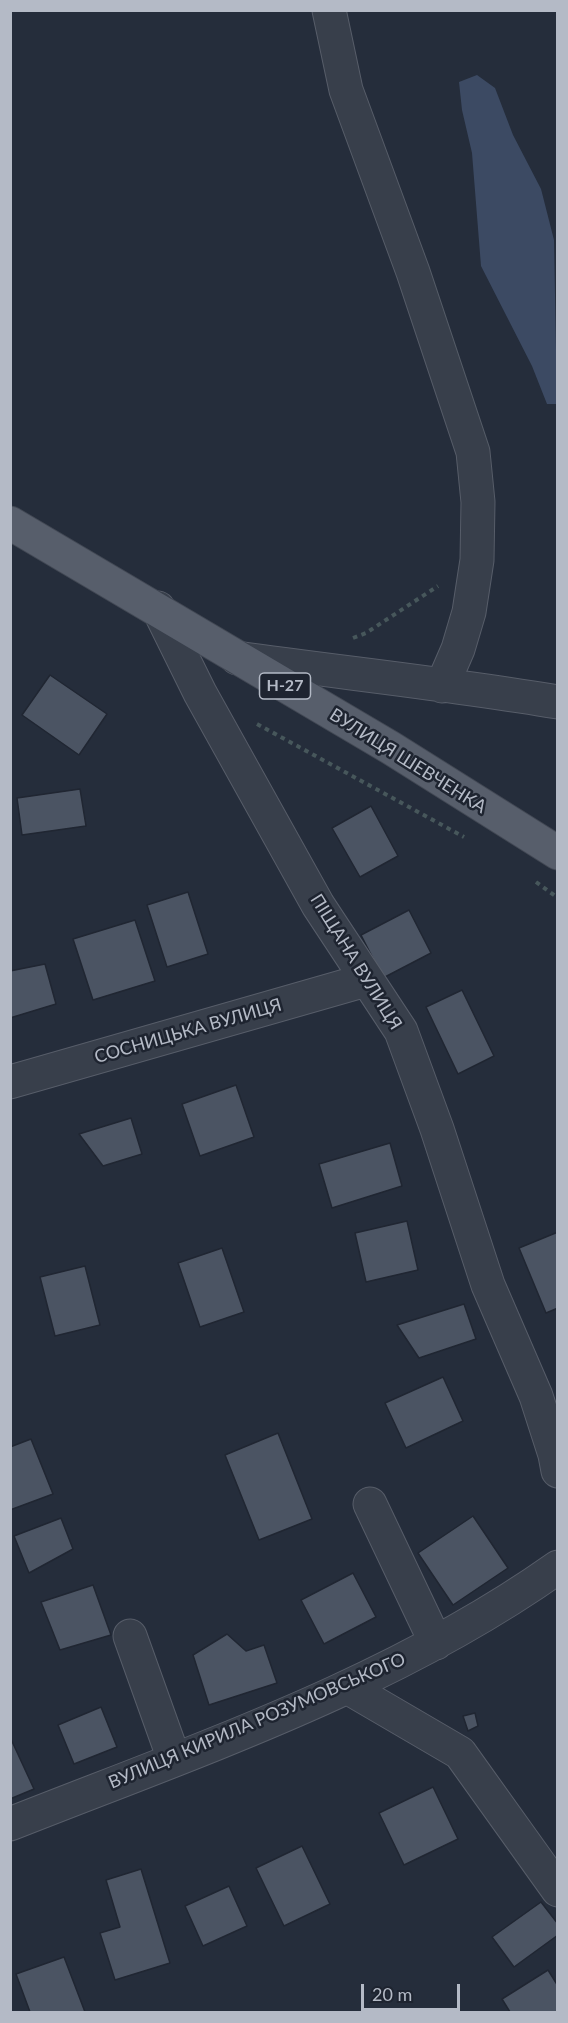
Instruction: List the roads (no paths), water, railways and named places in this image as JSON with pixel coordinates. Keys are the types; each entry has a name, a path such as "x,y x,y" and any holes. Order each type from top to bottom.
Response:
{"main road":[{"name":"ВУЛИЦЯ ШЕВЧЕНКА","path":"10,523 158,608 237,658 391,748 558,853"}],"street":[{"path":"328,10 346,90 413,272 473,452 478,502 477,543 469,612 458,650 441,687"},
{"name":"ПІЩАНА ВУЛИЦЯ","path":"158,608 200,693 313,895 401,1031 437,1129 488,1285 536,1396 558,1471"},
{"path":"237,658 441,687 479,688 558,702"},
{"name":"СОСНИЦЬКА ВУЛИЦЯ","path":"10,1082 366,980"},
{"path":"370,1504 435,1643"},
{"name":"ВУЛИЦЯ КИРИЛА РОЗУМОВСЬКОГО","path":"10,1824 346,1687 435,1643 558,1567"},
{"path":"130,1636 174,1759"},
{"path":"346,1687 460,1753 558,1890"}],"water":[{"path":"477,75 495,88 513,135 541,189 554,240 557,404 547,404 532,366 481,266 472,153 462,110 459,82"}]}
